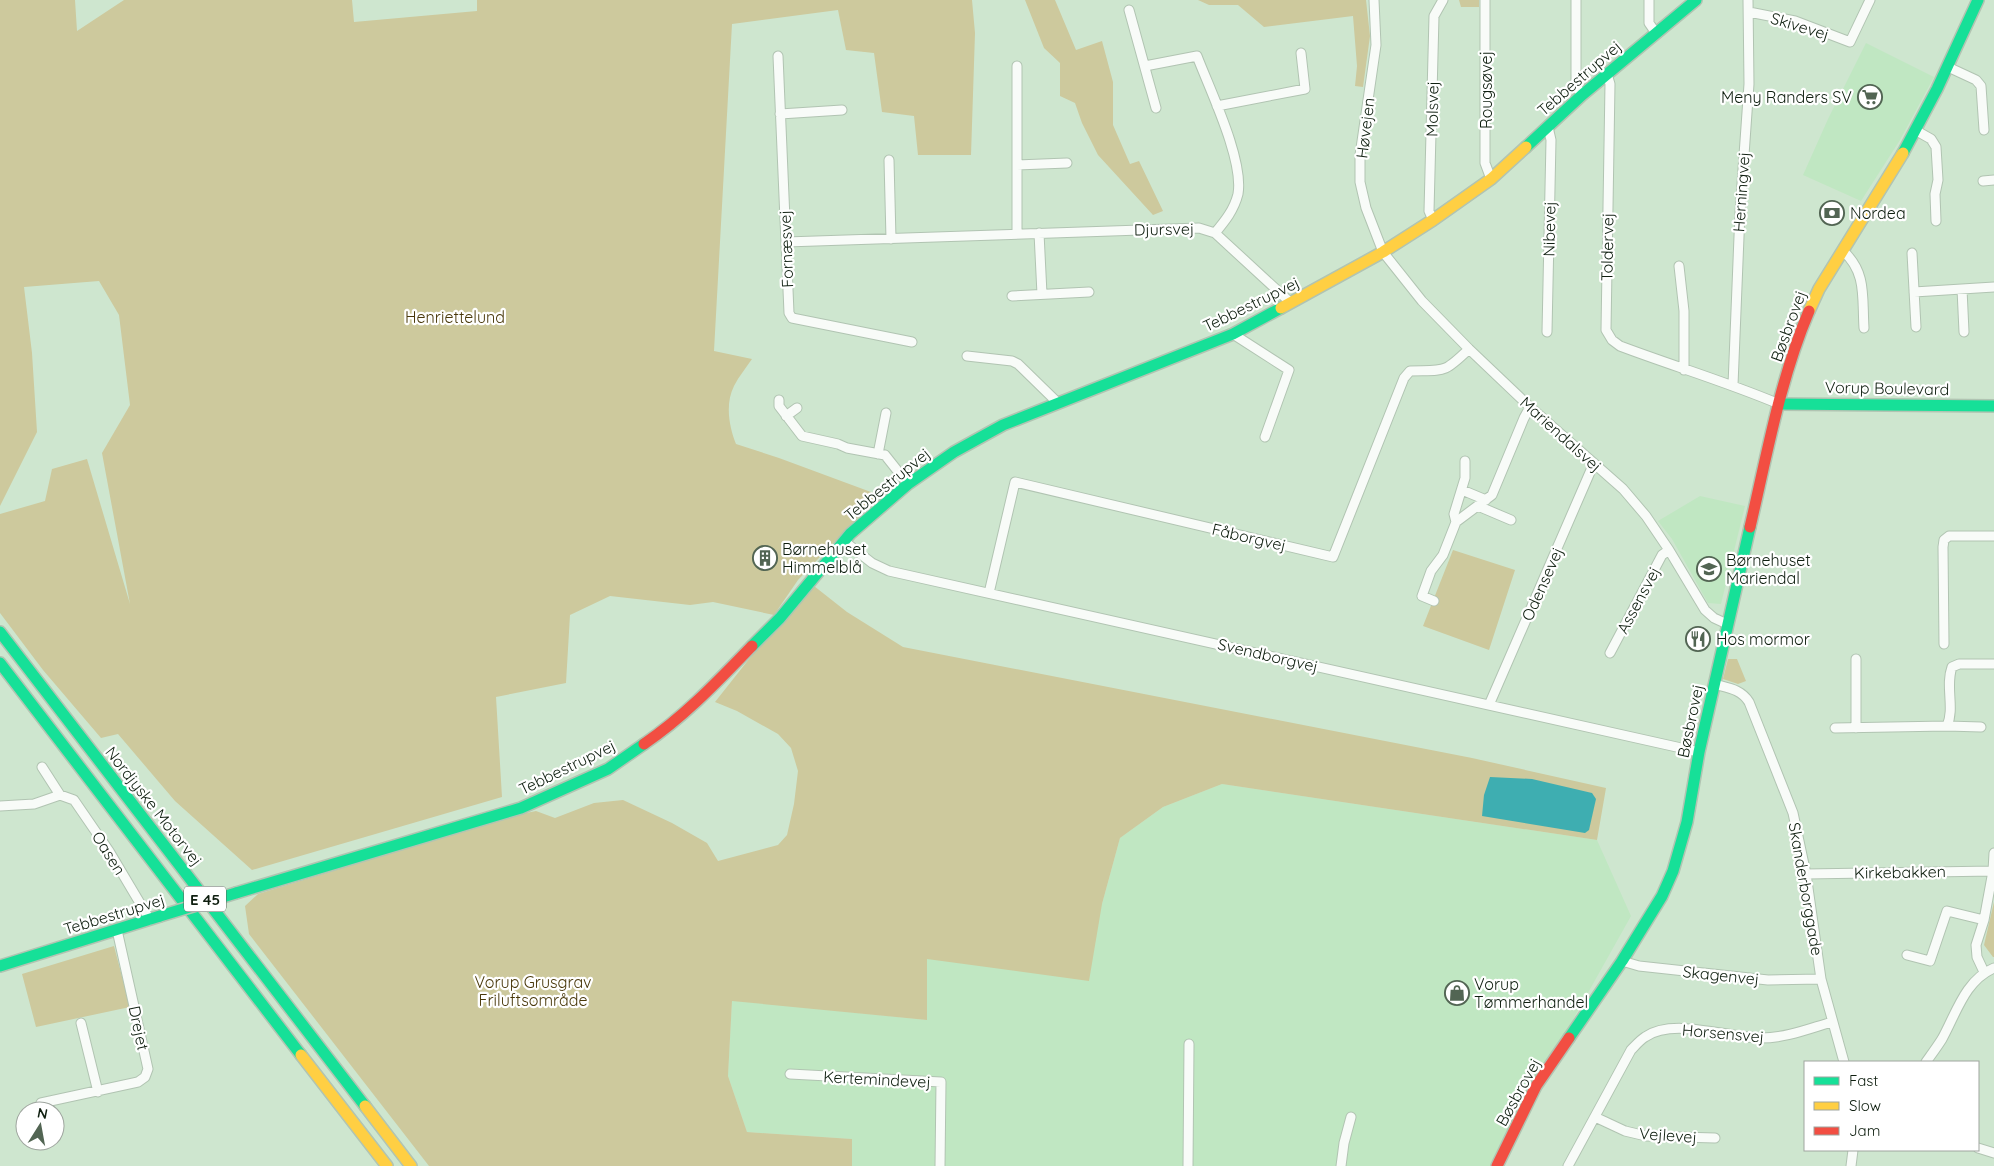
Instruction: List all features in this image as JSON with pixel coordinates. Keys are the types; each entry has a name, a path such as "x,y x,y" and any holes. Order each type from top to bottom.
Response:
{"main road":[{"name":"Tebbestrupvej","path":"0,966 521,808 608,769 656,736 713,686 780,618 844,541 873,512 908,484 954,452 986,434 1057,402 1233,334 1383,252 1491,179 1582,95 1696,0"},
{"name":"Bøsbrovej","path":"1497,1166 1536,1086 1622,962 1662,896 1673,871 1687,822 1699,752 1727,624 1779,404 1800,330 1819,289 1915,130 1948,67 1978,0"},
{"name":"Vorup Boulevard","path":"1779,404 1994,406"},
{"name":"Nordjyske Motorvej","path":"0,632 411,1166"},
{"name":"E 45","path":"0,663 387,1166"}],"street":[{"name":"Høvejen","path":"1374,0 1376,45 1360,155 1360,182 1366,208 1383,252"},
{"name":"Molsvej","path":"1433,220 1429,211 1434,16 1443,0"},
{"name":"Rougsøvej","path":"1485,0 1485,163 1491,179"},
{"path":"1576,0 1576,86 1582,95"},
{"path":"1649,0 1649,23 1656,33"},
{"name":"Herningvej","path":"1733,385 1740,212 1749,84 1748,0"},
{"name":"Skivevej","path":"1749,12 1795,21 1850,42 1870,0"},
{"path":"1129,10 1156,108"},
{"path":"1217,106 1305,90 1301,54"},
{"name":"Fornæsvej","path":"778,56 789,314 792,318 912,342"},
{"path":"1145,66 1197,56 1236,159 1239,179 1238,195 1231,213 1215,233"},
{"path":"1017,66 1017,234"},
{"path":"1948,67 1976,80 1982,86 1984,130"},
{"name":"Toldervej","path":"1607,74 1610,84 1606,330 1612,340 1620,346 1684,370 1733,385 1779,404"},
{"path":"780,114 842,110"},
{"name":"Nibevej","path":"1547,332 1550,140 1548,128"},
{"path":"1915,130 1931,139 1936,147 1938,180 1935,194 1936,221"},
{"path":"889,160 891,239"},
{"path":"1017,165 1067,163"},
{"path":"1983,181 1994,180"},
{"name":"Djursvej","path":"786,242 1190,227 1215,233 1291,303"},
{"path":"1039,233 1042,294"},
{"path":"1842,251 1852,259 1862,280 1864,328"},
{"name":"Mariendalsvej","path":"1383,252 1422,301 1469,349 1530,407 1623,490 1646,516 1669,550 1704,610 1714,618 1727,624"},
{"path":"1912,253 1916,327"},
{"path":"1679,266 1684,311 1684,370"},
{"path":"1914,292 1994,287"},
{"path":"1962,289 1964,332"},
{"path":"1012,296 1089,292"},
{"path":"1233,334 1289,370 1265,437"},
{"name":"Fåborgvej","path":"989,593 1015,482 1333,556 1404,378 1410,371 1439,371 1452,366 1469,349"},
{"path":"967,356 1012,360 1057,402"},
{"path":"779,400 778,406 802,436 885,456 908,484"},
{"path":"1434,601 1422,596 1432,571 1443,555 1456,522 1492,495 1530,407"},
{"path":"786,416 797,408"},
{"path":"878,454 886,413"},
{"path":"1456,522 1454,514 1466,478 1465,462"},
{"name":"Odensevej","path":"1489,705 1594,463"},
{"path":"1462,490 1486,500"},
{"path":"1478,506 1511,520"},
{"path":"1944,644 1944,540 1950,536 1994,536"},
{"name":"Svendborgvej","path":"844,541 872,563 889,570 1699,752"},
{"name":"Assensvej","path":"1610,653 1662,555 1669,550"},
{"path":"1856,659 1856,728"},
{"path":"1947,726 1950,719 1950,674 1952,667 1959,664 1994,664"},
{"name":"Skanderborggade","path":"1714,684 1736,690 1745,695 1793,813 1806,874 1821,979 1844,1061"},
{"path":"1835,728 1982,727"},
{"name":"Oasen","path":"42,767 60,795 74,800 155,918"},
{"path":"0,806 34,804 60,795"},
{"path":"1984,972 1977,957 1976,945 1984,920 1993,870 1994,853"},
{"name":"Kirkebakken","path":"1806,874 1993,870"},
{"path":"1907,955 1930,961 1946,911 1984,920"},
{"name":"Drejet","path":"51,1101 138,1082 145,1077 148,1069 117,930"},
{"name":"Skagenvej","path":"1622,962 1638,966 1739,977 1783,980 1821,979"},
{"path":"1927,1061 1941,1040 1969,988 1984,972 1994,968"},
{"name":"Horsensvej","path":"1568,1166 1631,1050 1646,1036 1665,1029 1681,1028 1768,1038 1785,1036 1832,1022"},
{"path":"81,1023 98,1092"},
{"path":"1188,1166 1189,1044"},
{"name":"Kertemindevej","path":"790,1074 941,1082 940,1166"},
{"path":"1341,1166 1344,1143 1351,1117"},
{"name":"Vejlevej","path":"1595,1117 1625,1131 1646,1136 1715,1138"},
{"path":"1979,1148 1994,1153"},
{"path":"1851,1166 1853,1151"}],"shaded area":[{"path":"1866,43 1934,77 1900,140 1861,201 1803,175 1828,119"},
{"name":"Børnehuset Mariendal","path":"1700,496 1745,506 1721,604 1708,603 1672,539 1658,521"},
{"path":"1222,784 1597,840 1631,916 1491,1166 852,1166 852,1139 747,1132 728,1076 732,1000 927,1020 927,959 1102,904 1120,838 1163,807"}],"green space":[{"name":"Henriettelund","path":"0,0 75,0 77,31 124,0 352,0 354,22 477,11 477,0 972,0 975,33 971,155 918,155 914,116 882,112 874,53 846,50 838,10 732,24 714,351 752,359 731,393 729,415 736,444 879,495 798,580 774,615 713,602 690,605 610,596 570,615 566,683 496,697 502,797 252,870 175,801 118,734 101,738 43,670 0,613 0,514 45,501 52,469 87,459 130,604 102,453 130,405 119,315 99,281 24,287 32,353 37,432 0,506"},
{"path":"1025,0 1055,0 1076,50 1102,41 1113,82 1113,125 1130,164 1139,161 1163,211 1153,215 1098,155 1082,123 1075,103 1060,96 1060,63 1044,48"},
{"path":"1198,0 1366,0 1370,36 1363,87 1355,86 1357,66 1353,16 1264,27 1238,5 1209,5"},
{"path":"1459,0 1479,0 1479,7 1461,7"},
{"path":"1453,550 1515,570 1489,650 1423,626"},
{"name":"Vorup Grusgrav Friluftsområde","path":"814,586 847,612 903,647 1472,758 1606,788 1597,840 1222,784 1163,807 1120,838 1102,904 1089,981 927,959 927,1020 732,1001 728,1076 747,1132 852,1139 852,1166 429,1166 249,934 245,906 258,894 511,816 536,811 555,818 594,803 623,800 672,823 707,843 718,861 778,845 787,835 794,804 798,771 791,748 778,734 737,711 715,702 753,654"},
{"path":"1728,659 1737,659 1746,681 1738,684 1723,679"},
{"path":"1994,902 1994,957 1993,957 1984,945"},
{"path":"114,946 130,1007 36,1027 22,974"}],"water":[{"path":"1490,777 1532,779 1592,793 1596,799 1589,830 1585,833 1482,816 1484,795"}],"traffic: fast":[{"path":"1526,147 1582,95 1696,0"},
{"path":"1903,153 1937,89 1978,0"},
{"path":"752,646 780,618 850,534 908,484 954,452 1003,425 1233,334 1281,308"},
{"path":"1779,404 1994,406"},
{"path":"1569,1038 1622,961 1662,896 1673,871 1687,822 1699,752 1750,527"},
{"path":"0,632 365,1106"},
{"path":"0,663 301,1055"},
{"path":"236,893 521,808 608,769 644,744"},
{"path":"160,916 236,893"},
{"path":"0,966 160,916"}],"traffic: slow":[{"path":"1281,308 1383,252 1433,220 1491,179 1526,147"},
{"path":"1809,311 1819,289 1903,153"},
{"path":"301,1055 387,1166"},
{"path":"365,1106 411,1166"}],"traffic: jam":[{"path":"1750,527 1782,390 1809,311"},
{"path":"644,744 687,710 752,646"},
{"path":"1497,1166 1536,1086 1569,1038"}],"place":[{"name":"Meny Randers SV","path":"1870,97"},
{"name":"Nordea","path":"1832,213"},
{"name":"Børnehuset Himmelblå","path":"765,558"},
{"name":"Børnehuset Mariendal","path":"1709,569"},
{"name":"Hos mormor","path":"1698,639"},
{"name":"Vorup Tømmerhandel","path":"1457,993"}]}
